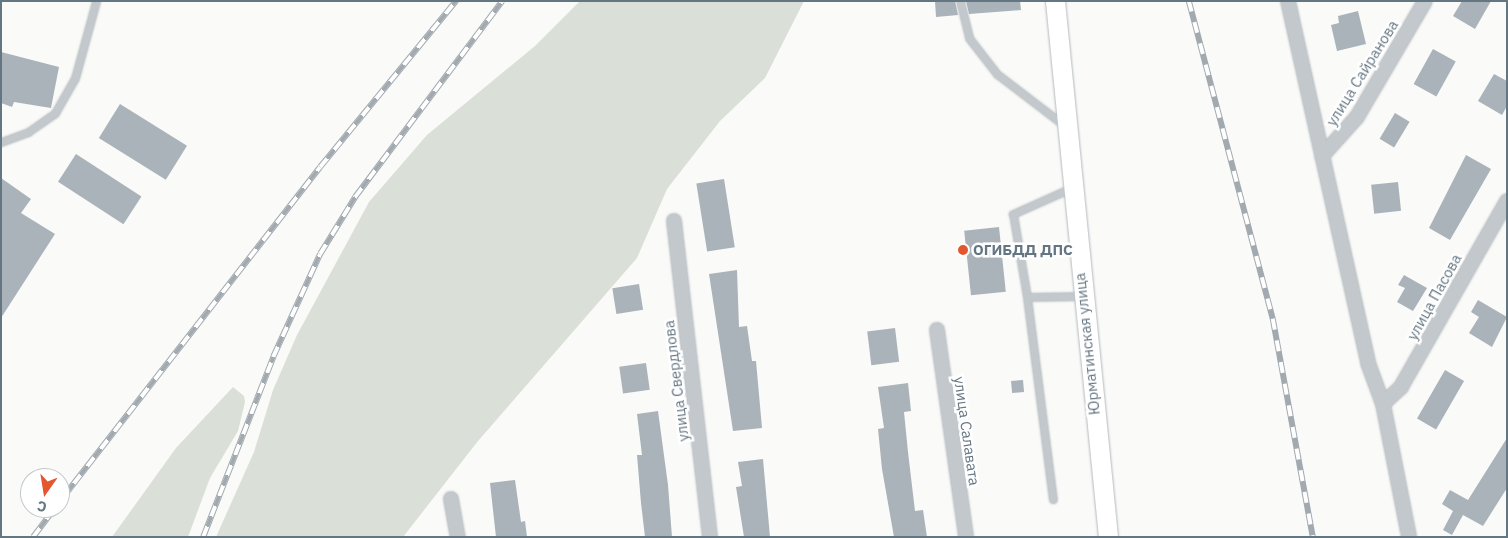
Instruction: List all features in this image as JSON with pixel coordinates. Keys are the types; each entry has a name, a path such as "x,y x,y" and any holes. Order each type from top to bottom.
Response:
{"main road":[{"name":"Юрматинская улица","path":"1055,1 1071,188 1108,537"}],"street":[{"path":"1288,1 1368,363 1383,404 1409,537"},
{"name":"улица Сайранова","path":"1322,156 1357,117 1425,1"},
{"name":"улица Пасова","path":"1383,404 1401,387 1507,200"},
{"name":"улица Свердлова","path":"674,221 710,537"},
{"name":"улица Салавата","path":"937,330 966,537"},
{"path":"451,499 458,537"}],"lane":[{"path":"1,142 28,132 55,112 75,78 96,1"},
{"path":"960,1 969,38 997,74 1065,126"},
{"path":"1053,499 1028,297 1013,214 1071,188"},
{"path":"1028,297 1082,296"}],"shaded area":[{"path":"580,1 804,1 765,78 720,121 667,189 637,258 478,441 403,537 216,537 254,452 273,390 297,335 369,202 427,135 535,46"},
{"path":"233,387 244,396 245,402 238,431 210,478 188,537 112,537 176,448"}],"building":[{"path":"935,1 955,1 958,15 936,17"},
{"path":"966,1 1020,1 1021,10 969,14"},
{"path":"1462,1 1491,1 1475,29 1453,16"},
{"path":"1358,11 1366,44 1337,51 1331,25 1339,23 1338,16"},
{"path":"1433,49 1456,62 1436,97 1414,84"},
{"path":"1,52 59,67 51,108 14,102 12,107 1,103"},
{"path":"1494,74 1507,81 1507,106 1502,115 1478,101"},
{"path":"120,104 187,146 166,180 99,138"},
{"path":"1395,113 1410,122 1394,147 1380,139"},
{"path":"76,154 141,196 123,224 58,182"},
{"path":"1466,155 1491,169 1450,240 1429,228"},
{"path":"1,178 31,199 21,213 55,234 1,318"},
{"path":"724,179 735,247 707,252 696,183"},
{"path":"1398,182 1401,211 1374,214 1371,185"},
{"path":"999,227 1006,292 971,295 964,231"},
{"path":"737,270 739,327 747,326 752,361 756,361 762,428 733,431 709,274"},
{"path":"1404,275 1427,288 1413,311 1397,302 1405,288 1398,285"},
{"path":"639,284 643,310 616,314 612,288"},
{"path":"1478,300 1507,317 1492,347 1469,333 1479,317 1471,312"},
{"path":"895,328 899,362 871,365 867,331"},
{"path":"646,363 650,390 623,393 619,367"},
{"path":"1445,370 1464,381 1436,429 1417,418"},
{"path":"1023,380 1024,392 1012,393 1011,381"},
{"path":"908,383 911,411 904,412 915,511 923,510 927,537 894,537 882,469 878,429 884,428 878,387"},
{"path":"658,411 668,485 672,537 645,537 641,503 637,455 642,455 637,414"},
{"path":"1507,438 1507,488 1483,526 1463,515 1452,535 1443,530 1453,511 1442,504 1450,490 1468,500"},
{"path":"763,459 770,537 744,537 736,487 742,486 738,462"},
{"path":"515,480 521,522 525,521 527,537 496,537 490,483"}],"railway":[{"path":"70,488 320,167 456,1"},
{"path":"203,537 273,357 320,254 355,197 502,1"},
{"path":"1189,1 1273,319 1313,537"},
{"path":"33,537 47,518"}],"place":[{"name":"ОГИБДД ДПС","path":"963,250"}]}
